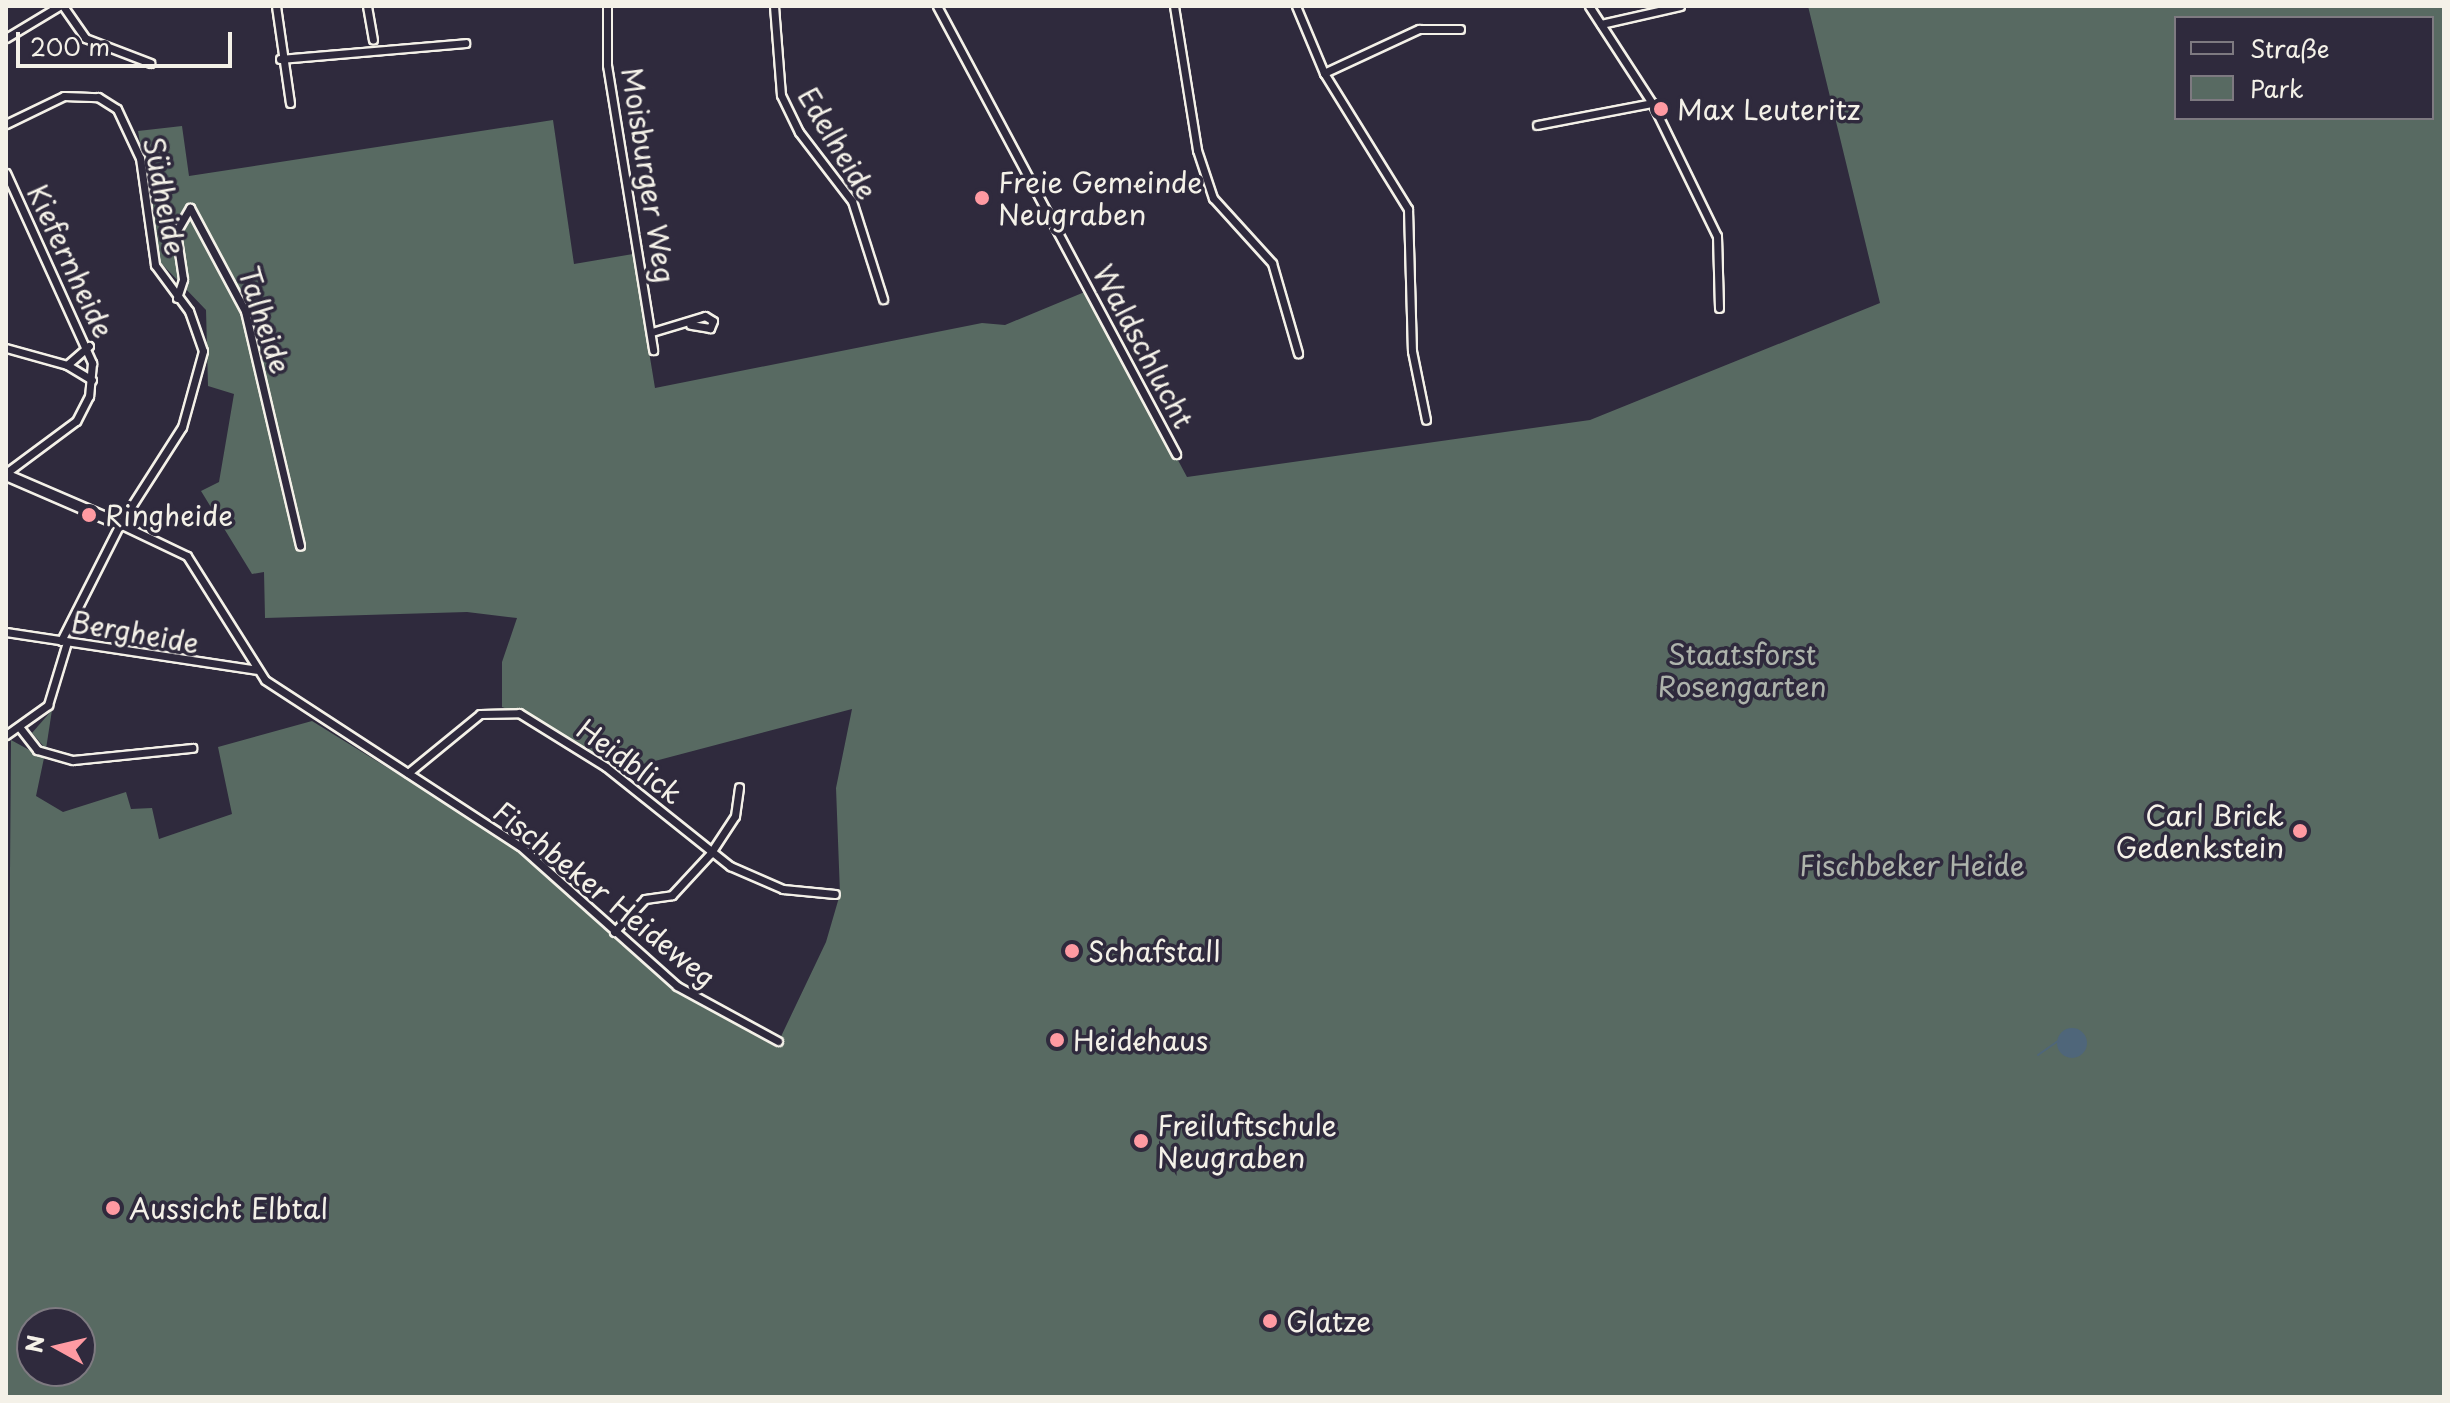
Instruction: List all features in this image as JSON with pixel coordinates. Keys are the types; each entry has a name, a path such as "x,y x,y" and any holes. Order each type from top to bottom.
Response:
{"street":[{"path":"6,38 61,6 85,38 150,63"},
{"path":"276,6 280,59 290,103"},
{"name":"Moisburger Weg","path":"607,6 607,65 653,350"},
{"name":"Edelheide","path":"774,6 781,95 799,132 852,201 883,299"},
{"name":"Waldschlucht","path":"937,6 1176,454"},
{"path":"1174,6 1197,150 1213,198 1272,263 1298,353"},
{"path":"1296,6 1324,73 1408,209 1412,351 1426,420"},
{"path":"1589,6 1652,103 1717,236 1719,308"},
{"path":"1601,24 1680,6"},
{"path":"367,10 373,39"},
{"path":"1324,73 1419,29 1460,29"},
{"path":"280,59 465,43"},
{"name":"Südheide","path":"6,124 64,96 98,97 117,109 140,158 155,265 198,327 199,376 182,427 120,524"},
{"path":"1537,125 1652,103"},
{"name":"Kiefernheide","path":"6,173 89,346 92,380 76,421 6,474"},
{"name":"Talheide","path":"177,298 183,279 176,232 190,208 234,278 245,311 300,546"},
{"path":"652,332 690,325"},
{"path":"67,365 89,346"},
{"path":"6,348 67,365 92,380"},
{"path":"6,474 187,556 256,670"},
{"path":"6,735 20,728 51,699 64,642 120,524"},
{"name":"Bergheide","path":"6,632 256,670"},
{"name":"Fischbeker Heideweg","path":"256,670 520,846 677,986 778,1041"},
{"name":"Heidblick","path":"408,773 480,714 509,711 606,767 710,854 783,889 835,894"},
{"path":"20,728 37,750 80,761 192,748"},
{"path":"614,932 645,899 672,895 710,854 737,811 739,787"}],"green space":[{"name":"Staatsforst Rosengarten","path":"1808,6 2444,6 2444,1397 6,1397 11,740 44,758 36,796 63,812 126,792 131,809 152,808 159,839 232,814 218,747 312,721 519,849 662,980 776,1047 826,942 840,894 836,788 852,709 617,771 535,719 502,707 502,662 517,618 467,612 265,618 264,572 252,574 201,491 219,482 234,394 208,386 206,310 160,262 138,131 182,126 189,176 553,120 574,264 633,254 655,388 982,323 1005,325 1087,291 1187,477 1590,420 1880,303"},
{"path":"52,710 46,749 32,733"}],"water":[{"path":"2072,1028 2078,1029 2086,1037 2086,1049 2078,1057 2072,1058 2066,1057 2058,1049 2057,1043 2058,1037 2066,1029"}],"waterway":[{"path":"2038,1055 2058,1041"}],"place":[{"name":"Max Leuteritz","path":"1661,109"},
{"name":"Freie Gemeinde Neugraben","path":"982,198"},
{"name":"Ringheide","path":"89,515"},
{"name":"Carl Brick Gedenkstein","path":"2300,831"},
{"name":"Schafstall","path":"1072,951"},
{"name":"Heidehaus","path":"1057,1040"},
{"name":"Freiluftschule Neugraben","path":"1141,1141"},
{"name":"Aussicht Elbtal","path":"113,1208"},
{"name":"Glatze","path":"1270,1321"}],"park label":[{"name":"Fischbeker Heide","path":"1912,865"}]}
